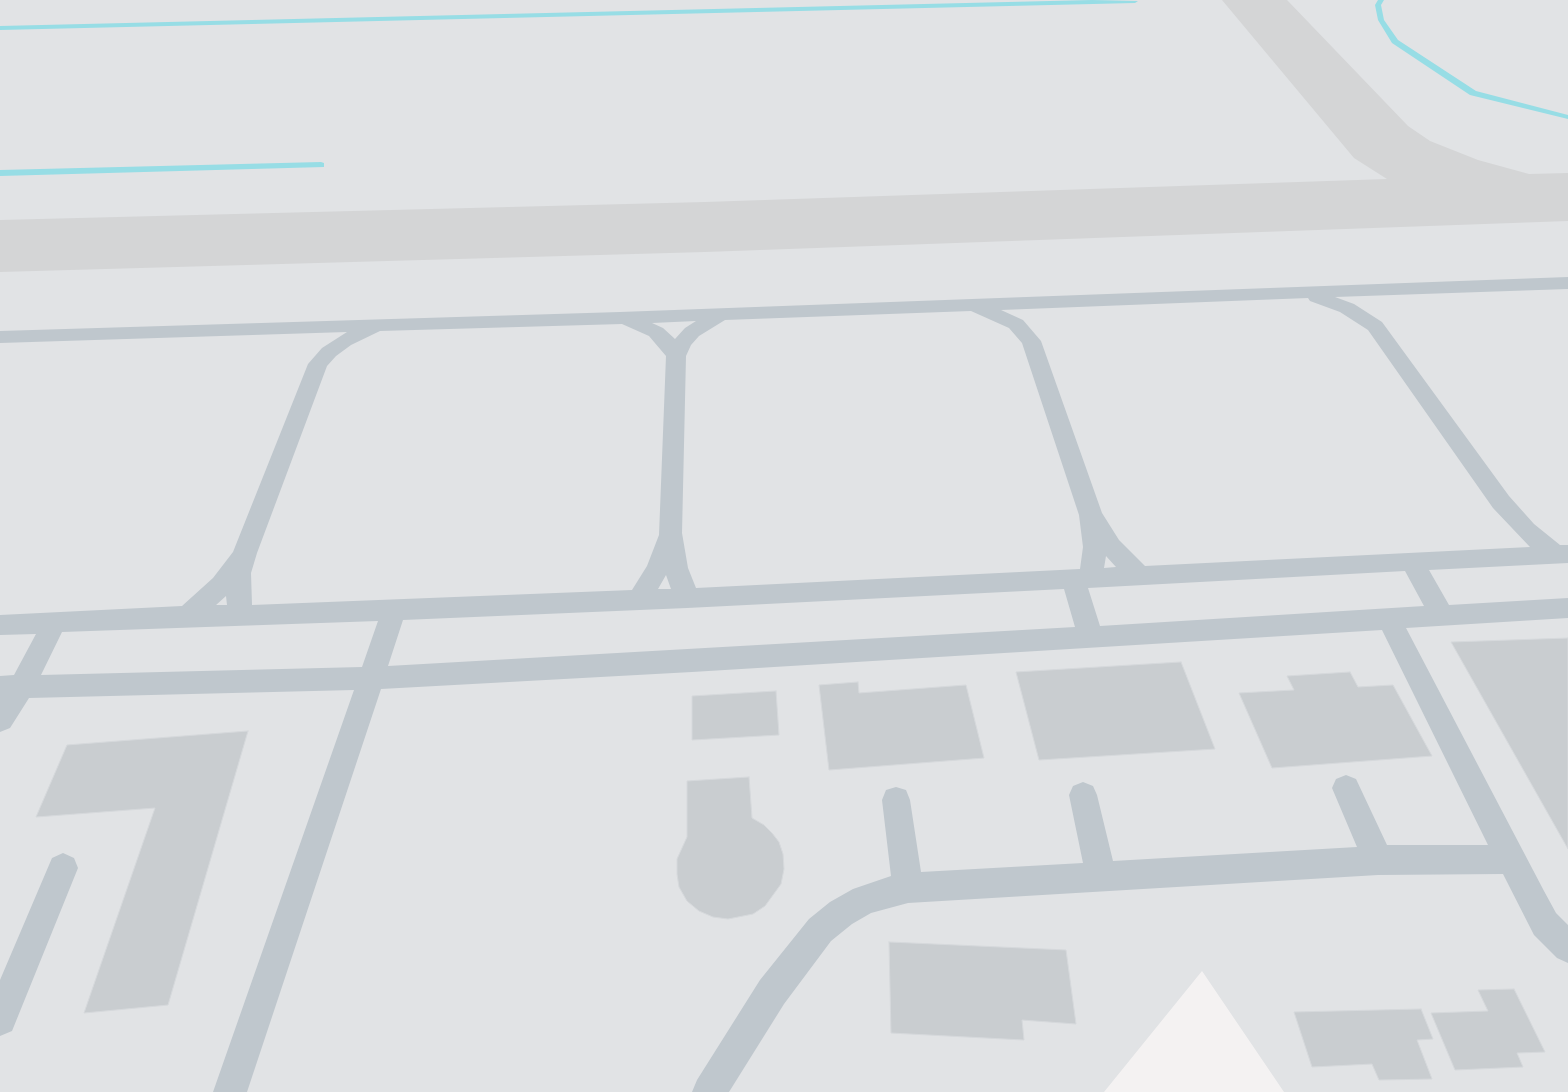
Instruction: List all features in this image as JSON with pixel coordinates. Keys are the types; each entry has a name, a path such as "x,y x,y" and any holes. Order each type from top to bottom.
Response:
{"lane":[{"path":"0,336 620,318 1568,284"},
{"path":"1375,326 1373,316 1380,300 1398,290"},
{"path":"1298,293 1332,302 1362,317 1375,326 1501,502 1526,530 1562,555"},
{"path":"1031,341 1034,329 1042,318 1053,309 1067,302"},
{"path":"967,305 987,310 1006,318 1016,324 1031,341 1092,515 1111,546 1139,575"},
{"path":"687,598 676,568 670,533 676,356 682,343 692,332 722,314"},
{"path":"620,318 634,321 656,332 671,347 676,356"},
{"path":"240,614 238,594 239,573 245,553 318,364 344,341 381,325"},
{"path":"274,327 289,330 311,343 316,353 318,364"},
{"path":"0,345 24,336"},
{"path":"1501,502 1513,531 1515,557"},
{"path":"1092,515 1095,547 1082,578 1092,636"},
{"path":"640,599 658,568 670,533"},
{"path":"188,616 222,585 245,553"},
{"path":"0,625 188,616 687,598 1562,555"},
{"path":"1412,562 1442,616"},
{"path":"11,687 371,678 1568,608"},
{"path":"230,1092 394,610"},
{"path":"1389,619 1545,924 1568,947"},
{"path":"0,720 11,687 55,622"},
{"path":"1346,788 1378,860"},
{"path":"1083,795 1101,876"},
{"path":"896,800 908,888"},
{"path":"709,1092 772,992 820,930 841,913 864,900 889,892 908,888 1378,860 1511,859"},
{"path":"0,1019 63,868"}],"shaded area":[{"path":"0,0 1568,0 1568,1092 1284,1092 1202,971 1104,1092 0,1092"}],"building":[{"path":"1568,638 1568,849 1451,642"},
{"path":"1181,662 1215,749 1039,760 1016,672"},
{"path":"1350,672 1358,687 1393,685 1432,756 1272,768 1239,693 1294,690 1287,676"},
{"path":"858,682 859,693 966,685 984,758 829,770 819,685"},
{"path":"776,691 779,735 692,740 692,696"},
{"path":"248,731 168,1005 84,1013 155,808 36,817 67,745"},
{"path":"749,777 752,818 764,825 772,833 779,842 783,854 784,869 781,884 765,906 753,914 728,919 713,917 699,911 687,901 679,887 677,859 687,837 687,781"},
{"path":"889,942 1066,950 1076,1024 1022,1020 1024,1040 891,1033"},
{"path":"1514,989 1545,1052 1517,1053 1523,1067 1455,1070 1431,1013 1488,1011 1478,990"},
{"path":"1421,1009 1433,1039 1417,1040 1432,1079 1379,1080 1372,1064 1312,1067 1294,1012"}],"waterway":[{"path":"1381,0 1378,5 1381,20 1395,41 1473,93 1568,117"},
{"path":"0,28 1135,1"},
{"path":"0,173 321,165"}],"taxiway":[{"path":"1253,0 1381,142 1403,157 1424,167 1450,177 1504,192"},
{"path":"0,246 705,227 1568,197"}]}
